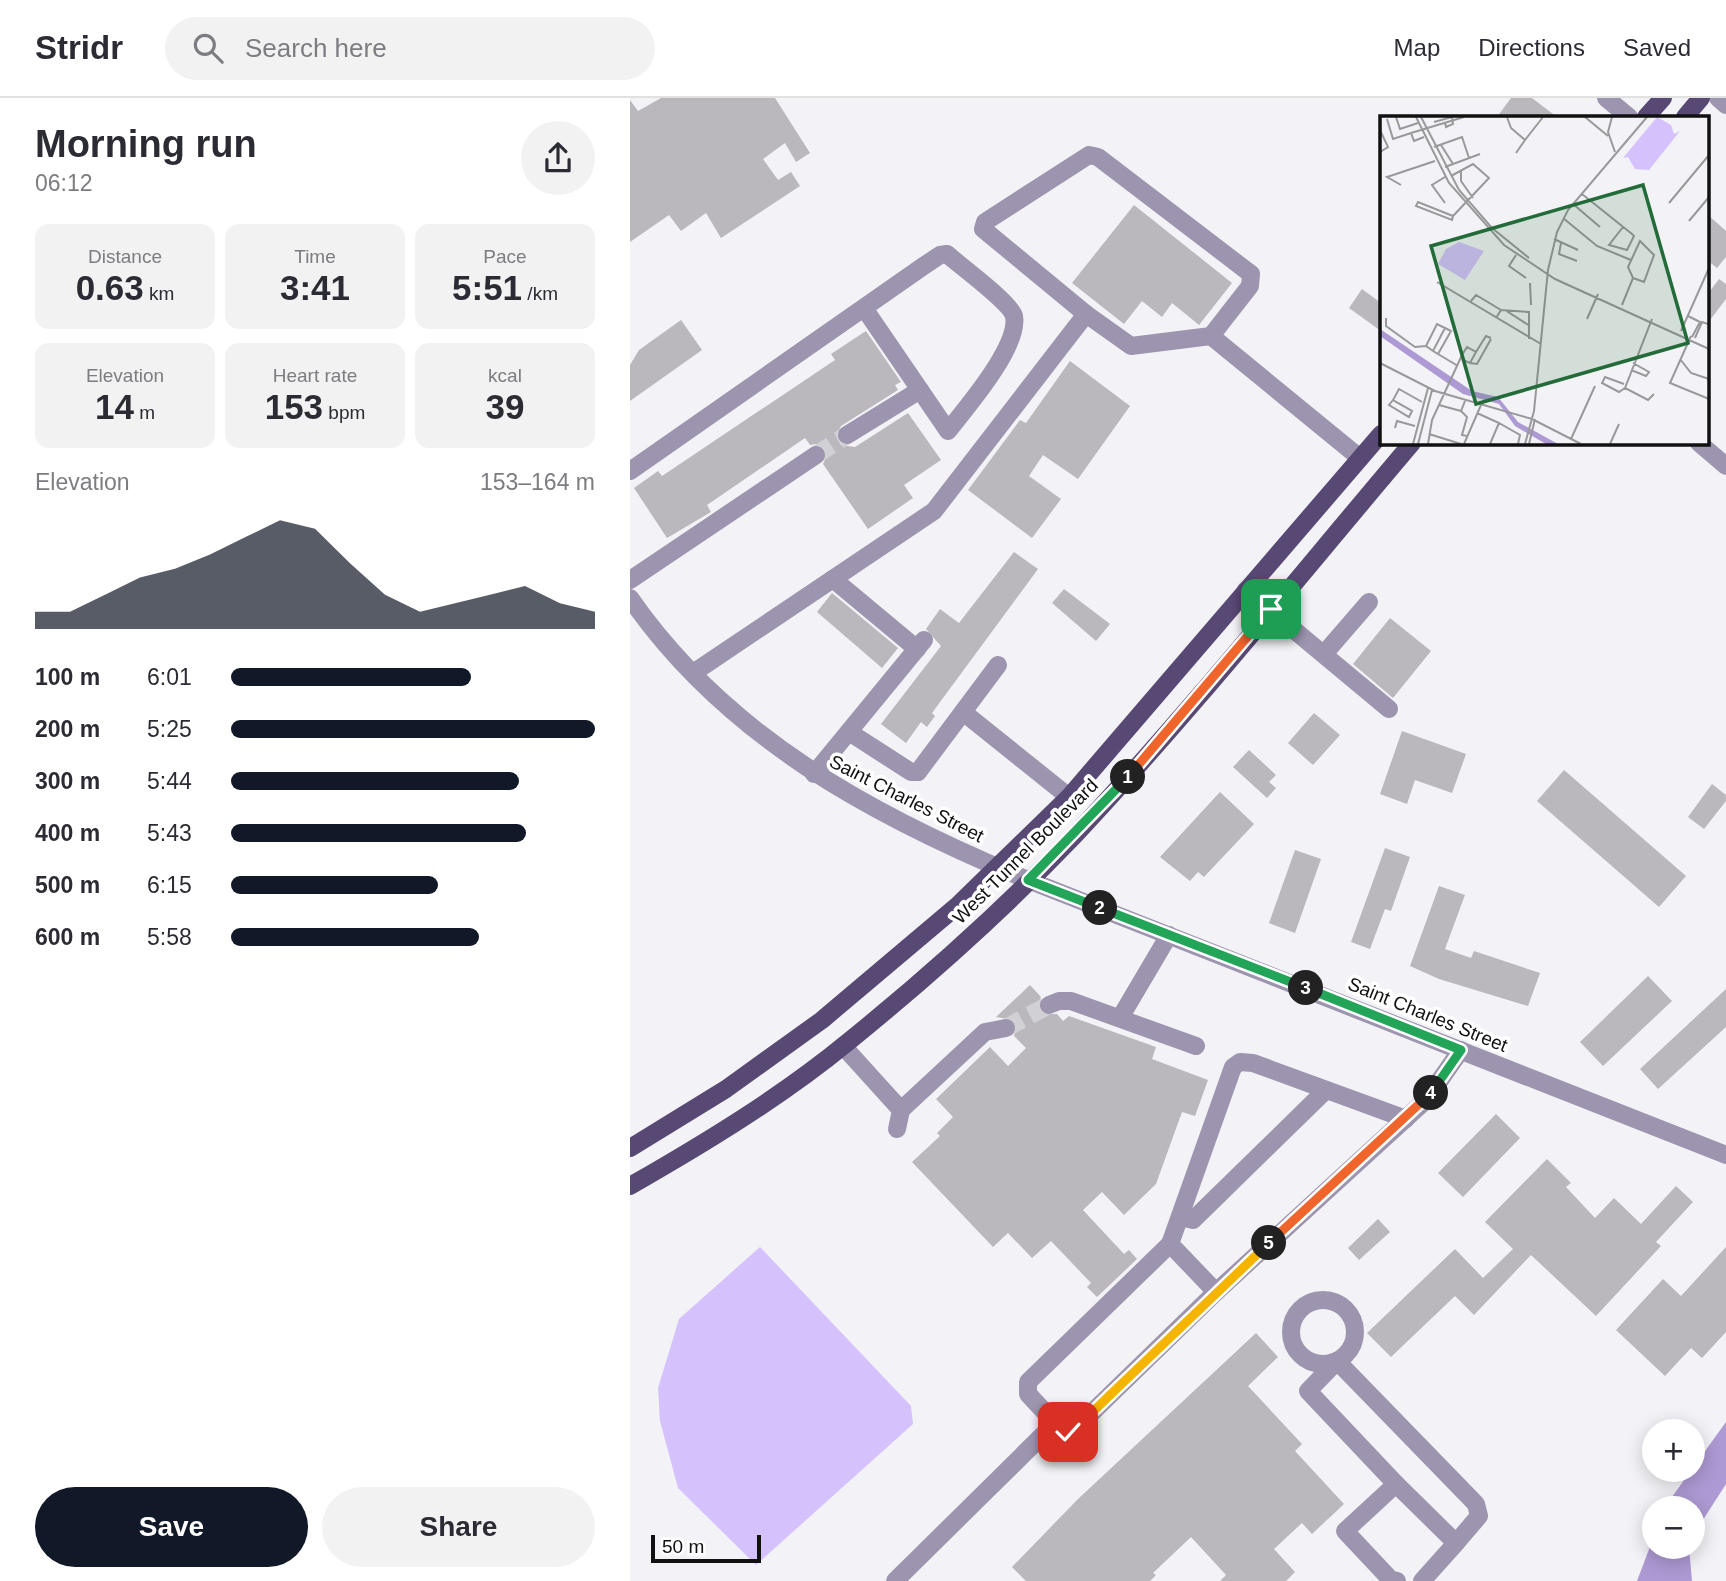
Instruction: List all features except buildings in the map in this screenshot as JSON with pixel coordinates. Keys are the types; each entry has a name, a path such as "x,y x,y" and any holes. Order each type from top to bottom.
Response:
{"main road":[{"path":"1686,116 1701,98"},
{"path":"1647,116 1660,99"},
{"name":"West Tunnel Boulevard","path":"630,1148 726,1089 822,1020 889,967 998,868 1069,797 1380,435"},
{"name":"West Tunnel Boulevard","path":"630,1186 756,1108 844,1046 1028,880 1150,752 1411,444"}],"street":[{"path":"1606,98 1628,116"},
{"path":"1718,98 1726,105"},
{"path":"1089,155 1098,157 1251,274 1250,286 1211,336 1130,346 1086,314 983,229 985,222 1089,155"},
{"path":"630,471 864,307 940,255 947,254 1010,309 1013,324 1004,356 948,431 864,307"},
{"path":"693,673 934,511 1086,314"},
{"path":"1211,336 1360,458"},
{"path":"847,435 920,390"},
{"path":"1700,444 1726,466"},
{"path":"630,580 816,454"},
{"path":"814,774 921,645 833,579"},
{"path":"1246,590 1390,709"},
{"name":"Saint Charles Street","path":"630,598 651,628 693,673 770,744 814,774 917,831 998,868 1726,1155"},
{"path":"1324,654 1369,602"},
{"path":"849,732 915,773 998,665"},
{"path":"963,712 1069,797"},
{"path":"1119,1018 1169,934"},
{"path":"1049,1005 1064,1000 1196,1046"},
{"path":"897,1129 901,1110 985,1032 1006,1028"},
{"path":"844,1046 901,1110"},
{"path":"1406,1119 1253,1063 1240,1062 1233,1067 1170,1244 1028,1382 1028,1394 1063,1431 1074,1430 1216,1292 1406,1119 1426,1100 1461,1050"},
{"path":"1180,1217 1193,1220 1326,1090"},
{"path":"1170,1244 1216,1292"},
{"path":"1422,1581 1456,1543 1479,1516 1476,1504 1337,1361 1308,1391 1456,1543"},
{"path":"895,1581 1055,1423"},
{"path":"1396,1484 1345,1531 1391,1580 1397,1581"}],"shaded area":[{"path":"760,1247 911,1406 913,1424 756,1565 678,1488 660,1421 658,1388 679,1319"},
{"path":"1726,1422 1726,1484 1705,1517 1705,1496 1673,1496 1683,1482 1705,1482 1705,1451"},
{"path":"1645,1559 1690,1559 1692,1581 1637,1581"}],"tunnel":[{"path":"816,455 847,435"},
{"path":"1006,1028 1049,1005"}],"route":[{"path":"1068,1432 1074,1430 1216,1292 1426,1100 1461,1050 1028,880 1072,838 1150,752 1271,609"}]}
